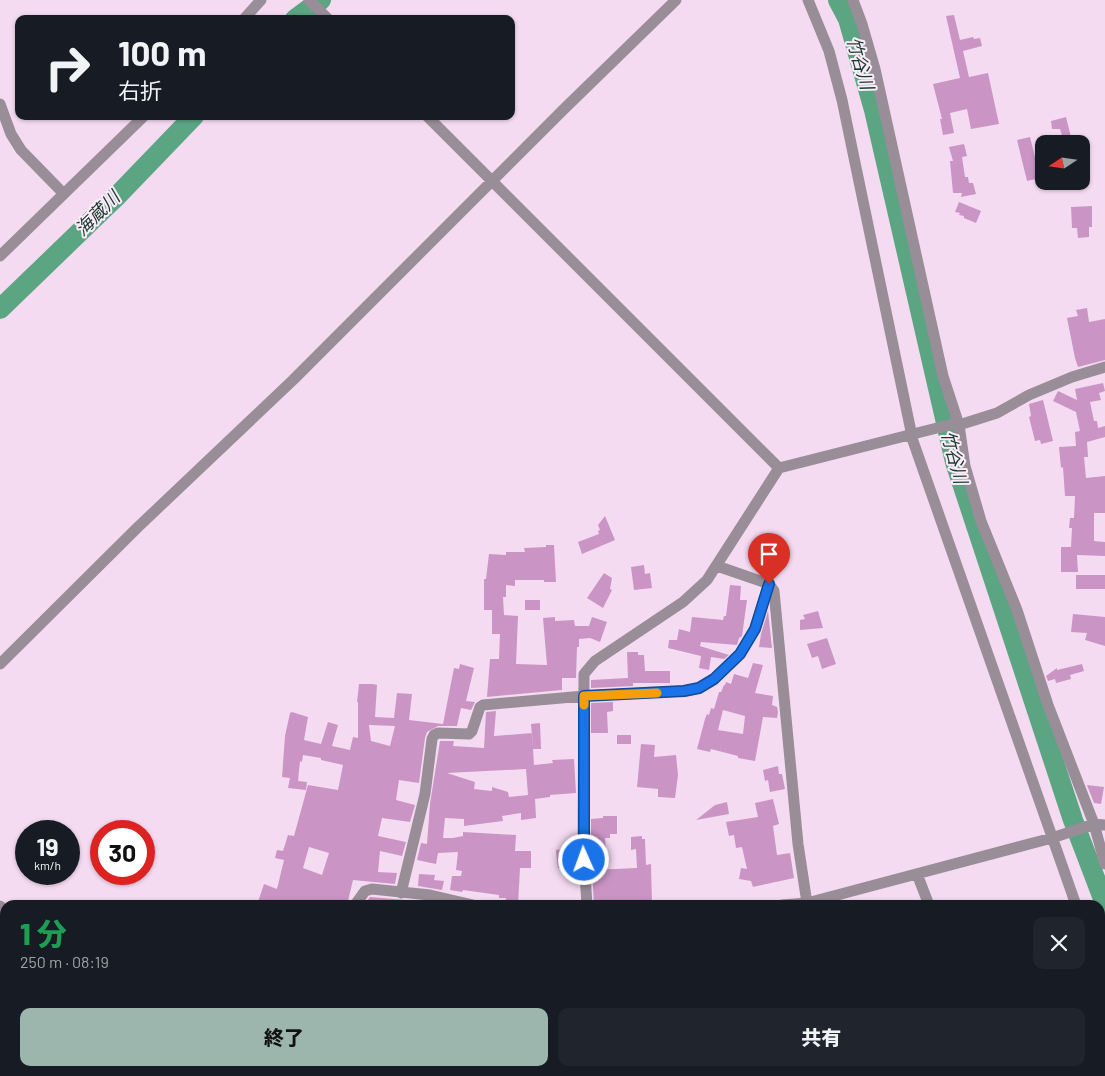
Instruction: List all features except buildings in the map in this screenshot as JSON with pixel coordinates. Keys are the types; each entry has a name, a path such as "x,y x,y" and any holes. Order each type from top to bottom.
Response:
{"street":[{"path":"248,15 261,0"},
{"path":"309,0 324,15"},
{"path":"0,664 138,528 293,380 676,0"},
{"path":"808,0 829,51 842,100 914,433 1057,837 1075,900"},
{"path":"853,0 875,69 943,376 965,466 981,521 1017,610 1052,714 1099,823 1105,864"},
{"path":"0,104 11,134 21,150 64,194"},
{"path":"0,256 140,120"},
{"path":"431,120 779,468"},
{"path":"586,900 583,844 584,674 595,662 683,602 707,580 718,566 779,468 997,413 1029,395 1072,377 1105,367"},
{"path":"718,566 769,584 774,591 798,844 807,900"},
{"path":"401,893 425,794 434,735 438,733 468,734 472,731 480,707 483,705 584,696 684,691 699,688 714,679 740,654 755,629 769,584"},
{"path":"818,900 1057,837 1099,823"},
{"path":"917,874 927,900"},
{"path":"359,900 365,891 372,889 430,900"}],"waterway":[{"name":"海蔵川","path":"300,15 321,0"},
{"name":"竹谷川","path":"838,0 848,19 874,110 955,462 1073,820 1103,900"},
{"name":"海蔵川","path":"0,309 117,196 190,120"}],"slow traffic":[{"path":"584,705 584,696 657,693"}],"route":[{"path":"584,860 584,696 684,691 699,688 714,679 740,654 755,629 769,584"}]}
